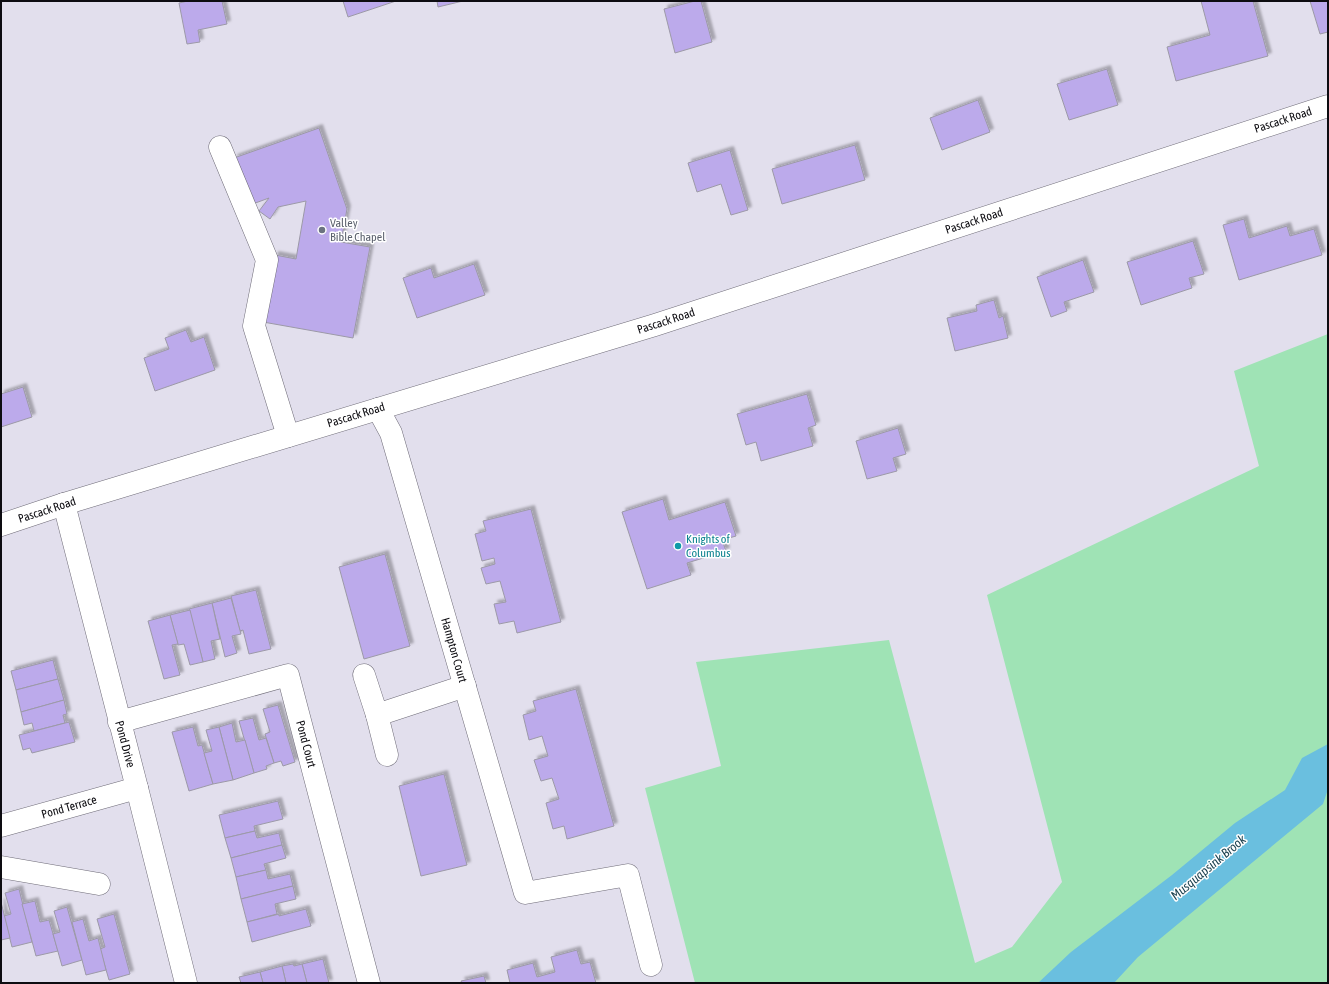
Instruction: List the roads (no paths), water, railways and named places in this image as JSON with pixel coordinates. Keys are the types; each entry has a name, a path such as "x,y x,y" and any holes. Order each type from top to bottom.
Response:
{"street":[{"name":"Pascack Road","path":"1,525 64,504 655,325 1328,106"},
{"path":"220,147 267,260 254,326 288,436"},
{"name":"Hampton Court","path":"378,409 391,433 525,893 628,875 651,965"},
{"name":"Pond Drive","path":"64,504 186,983"},
{"name":"Pond Court","path":"119,722 288,675 369,983"},
{"path":"364,675 377,715 387,755"},
{"path":"377,715 465,686"},
{"name":"Pond Terrace","path":"1,826 137,788"},
{"path":"1,867 99,884"}],"water":[{"name":"Musquapsink Brook","path":"1328,744 1328,789 1323,804 1138,957 1114,983 1038,983 1071,952 1172,875 1235,823 1285,790 1302,758"}],"place":[{"name":"Valley Bible Chapel","path":"322,230"},
{"name":"Knights of Columbus","path":"678,546"}]}
